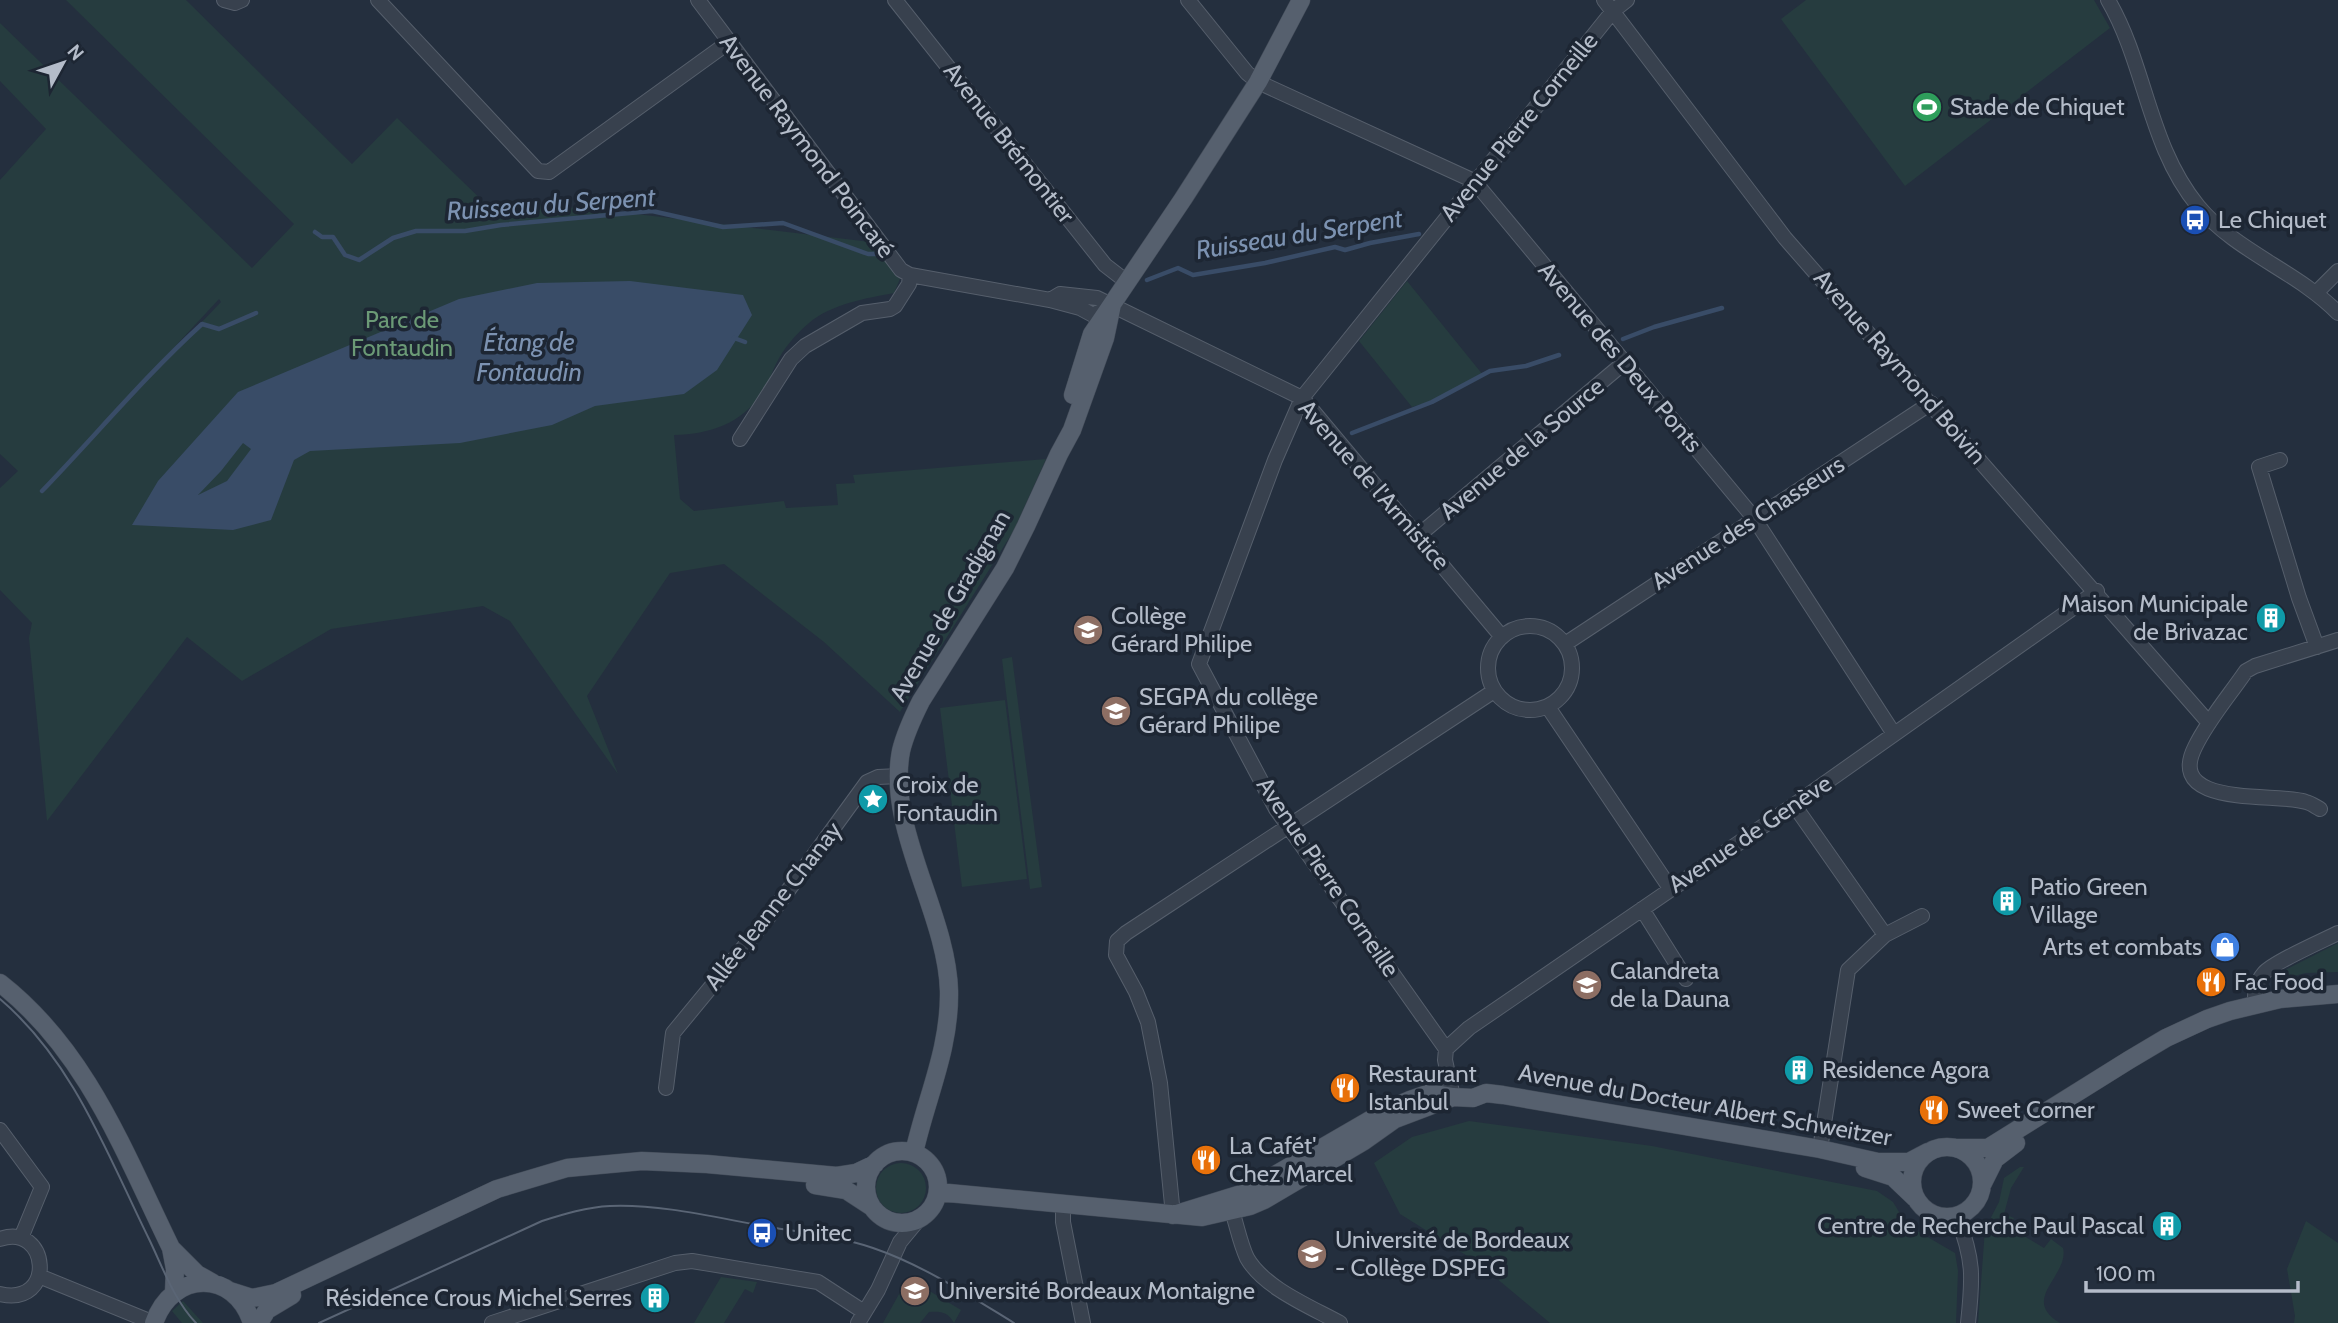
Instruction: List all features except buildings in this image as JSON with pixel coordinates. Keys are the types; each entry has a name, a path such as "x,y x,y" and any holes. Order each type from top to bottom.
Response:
{"main road":[{"name":"Avenue de Gradignan","path":"914,1153 941,1063 949,991 946,959 905,821 899,776 901,751 910,724 920,701 1005,568 1072,430 1099,359 1112,305 1258,82 1301,0"},
{"path":"0,983 47,1025 89,1082 171,1248 175,1269 174,1292"},
{"path":"2338,994 2256,1004 2207,1019 2166,1038 1988,1147 1937,1148 1928,1152 1914,1167 1912,1188 1915,1198 1921,1206 1938,1216 1958,1216 1975,1204 1990,1167 2003,1152 2134,1066 2171,1045 2258,1012 2306,1004 2338,1003"},
{"name":"Avenue du Docteur Albert Schweitzer","path":"1173,1215 1244,1193 1389,1109 1430,1093 1473,1098 1485,1104 1819,1158 1893,1177 1915,1198"},
{"name":"Avenue du Docteur Albert Schweitzer","path":"1473,1098 1486,1093 1503,1095 1820,1149 1878,1162 1909,1162 1928,1152"},
{"name":"Avenue du Docteur Albert Schweitzer","path":"937,1192 1202,1217 1232,1211 1264,1200 1364,1141 1395,1119 1453,1097"},
{"path":"1955,1148 1975,1161 1981,1172 1982,1185"},
{"path":"154,1323 159,1310 174,1292 187,1285 201,1283 252,1298 276,1293 497,1189 567,1168 642,1160 837,1176 856,1173 892,1153 914,1153 935,1172 937,1192 934,1203 919,1219 909,1223 888,1220 856,1195 837,1187 674,1169 603,1172 570,1177 521,1190 470,1210 282,1300 267,1310 259,1323"},
{"path":"872,1208 866,1185 874,1164"},
{"path":"171,1248 197,1274 241,1300 252,1323"}],"street":[{"path":"224,0 235,3 242,0"},
{"path":"378,0 538,172 549,172 729,42"},
{"name":"Avenue Raymond Poincaré","path":"698,0 893,262 910,275 1050,300 1080,308 1093,315 1112,305"},
{"name":"Avenue Brémontier","path":"895,0 1105,265 1127,282"},
{"path":"1188,0 1247,73 1258,82"},
{"name":"Avenue Pierre Corneille","path":"1446,1049 1276,809 1199,664 1275,460 1302,398 1608,6 1627,0"},
{"path":"2108,0 2125,36 2150,115 2170,163 2198,206 2228,234 2316,293 2338,313"},
{"name":"Avenue Raymond Boivin","path":"1608,6 1785,238 2097,591 2209,723"},
{"name":"Avenue des Deux Ponts","path":"1258,82 1474,181 1754,518 1894,734"},
{"path":"2316,293 2338,271"},
{"path":"740,439 791,359 805,346 862,313 895,306 909,284 910,275"},
{"name":"Avenue de l'Armistice","path":"1112,305 1302,398 1502,637"},
{"name":"Avenue de la Source","path":"1419,535 1625,362"},
{"name":"Avenue des Chasseurs","path":"1566,644 1931,402"},
{"path":"2280,460 2259,467 2299,598 2317,647"},
{"name":"Avenue de Genève","path":"1446,1049 1469,1028 1794,805 2097,591"},
{"path":"1531,625 1555,633 1566,644 1573,665 1571,680 1560,699 1548,707 1521,709 1504,701 1494,691 1489,678 1488,663 1493,648 1502,637 1516,628 1531,625"},
{"path":"2320,810 2305,801 2214,792 2197,781 2192,774 2191,757 2209,723 2246,671 2338,640"},
{"path":"1173,1215 1160,1083 1148,1022 1136,992 1116,955 1117,941 1494,691"},
{"path":"1548,707 1670,888"},
{"name":"Allée Jeanne Chanay","path":"666,1088 673,1033 771,914 867,782 878,776 899,776"},
{"path":"1794,805 1885,935"},
{"path":"1642,909 1686,979"},
{"path":"1820,1149 1848,970 1885,935 1922,916"},
{"path":"2256,1004 2254,997 2259,980 2268,969 2338,933"},
{"path":"1446,1049 1445,1060 1453,1097"},
{"path":"0,1130 42,1187 21,1238"},
{"path":"1063,1205 1063,1222 1083,1323"},
{"path":"1232,1211 1243,1250 1264,1279 1340,1323"},
{"path":"1958,1216 1971,1262 1968,1323"},
{"path":"492,1323 675,1263 692,1261 818,1282 861,1317 878,1290 900,1242 919,1219"},
{"path":"0,1239 13,1236 21,1238 36,1250 40,1258 39,1276 27,1291 19,1295 0,1294"},
{"path":"39,1276 154,1323"}],"green space":[{"name":"Parc de Fontaudin","path":"66,0 186,0 352,164 397,118 492,210 535,205 594,209 879,243 902,274 894,293 850,303 818,316 786,347 754,404 724,425 700,432 674,435 680,499 694,511 784,501 786,508 838,505 836,484 855,483 853,475 1046,459 1014,530 900,712 824,642 724,564 670,573 587,696 618,774 510,621 483,606 331,629 242,681 187,637 47,821 29,638 32,623 0,590 0,488 18,471 0,454 0,180 46,129 0,81 0,23 252,268 294,224","holes":["219,299 221,302 92,437"]},
{"name":"Stade de Chiquet","path":"1806,0 2094,0 2110,28 1905,186 1781,19"},
{"path":"1407,281 1483,375 1429,402 1412,407 1359,341"},
{"path":"1012,657 1042,887 1030,889 1002,659"},
{"path":"1005,700 1027,879 962,887 940,708"},
{"path":"2338,943 2338,972 2306,973 2286,978 2283,971"},
{"path":"1469,1121 1652,1146 1877,1191 1893,1202 1907,1225 1955,1253 1958,1271 1956,1323 1550,1323 1477,1262 1400,1214 1374,1163 1412,1137"},
{"path":"901,1163 919,1170 926,1188 919,1206 901,1213 883,1206 876,1188 883,1170"},
{"path":"2024,1167 2011,1188 2004,1214 2014,1218 2009,1227 2044,1248 2051,1239 2063,1248 2060,1268 2045,1296 2044,1305 2049,1314 2060,1323 1978,1323 1985,1229 1999,1202 2004,1178"},
{"path":"2306,1221 2338,1243 2338,1323 2294,1323 2287,1269"},
{"path":"721,1277 757,1282 753,1293 745,1289 724,1323 694,1323"},
{"name":"Université Bordeaux Montaigne","path":"908,1278 961,1310 954,1323 947,1314 929,1312 920,1323 883,1323"},
{"path":"183,1301 203,1323 182,1323 172,1311"}],"water":[{"name":"Étang de Fontaudin","path":"630,281 743,295 752,315 717,370 684,394 595,406 552,425 460,443 310,451 294,460 271,520 233,530 132,525 158,481 238,392 459,299 537,283","holes":["243,443 251,449 227,481 198,495"]}],"waterway":[{"name":"Ruisseau du Serpent","path":"315,232 322,237 333,237 345,255 359,260 393,238 416,231 465,231 501,225 652,211 723,227 783,223 868,254 885,254"},
{"name":"Ruisseau du Serpent","path":"1147,280 1178,268 1193,275 1265,263 1335,247 1345,250 1419,234"},
{"name":"Ruisseau du Serpent","path":"1623,339 1654,327 1722,308"},
{"name":"Ruisseau du Serpent","path":"42,491 140,385 202,324 219,329 256,313"},
{"name":"Ruisseau du Serpent","path":"734,338 745,342"},
{"name":"Ruisseau du Serpent","path":"1352,433 1432,402 1490,371 1526,366 1559,355"}],"tram line":[{"path":"0,999 26,1024 69,1080 103,1142 170,1283 181,1304 196,1323"},
{"path":"319,1323 542,1221 567,1213 610,1206 687,1212 860,1244 928,1272 1014,1323"}],"place":[{"name":"Stade de Chiquet","path":"1927,107"},
{"name":"Le Chiquet","path":"2195,220"},
{"name":"Maison Municipale de Brivazac","path":"2271,618"},
{"name":"Collège Gérard Philipe","path":"1088,630"},
{"name":"SEGPA du collège Gérard Philipe","path":"1116,711"},
{"name":"Croix de Fontaudin","path":"873,799"},
{"name":"Patio Green Village","path":"2007,901"},
{"name":"Arts et combats","path":"2225,947"},
{"name":"Fac Food","path":"2211,982"},
{"name":"Calandreta de la Dauna","path":"1587,985"},
{"name":"Residence Agora","path":"1799,1070"},
{"name":"Restaurant Istanbul","path":"1345,1088"},
{"name":"Sweet Corner","path":"1934,1110"},
{"name":"La Cafét' Chez Marcel","path":"1206,1160"},
{"name":"Centre de Recherche Paul Pascal","path":"2167,1226"},
{"name":"Unitec","path":"762,1233"},
{"name":"Université de Bordeaux - Collège DSPEG","path":"1312,1254"},
{"name":"Université Bordeaux Montaigne","path":"915,1291"},
{"name":"Résidence Crous Michel Serres","path":"655,1298"}]}
